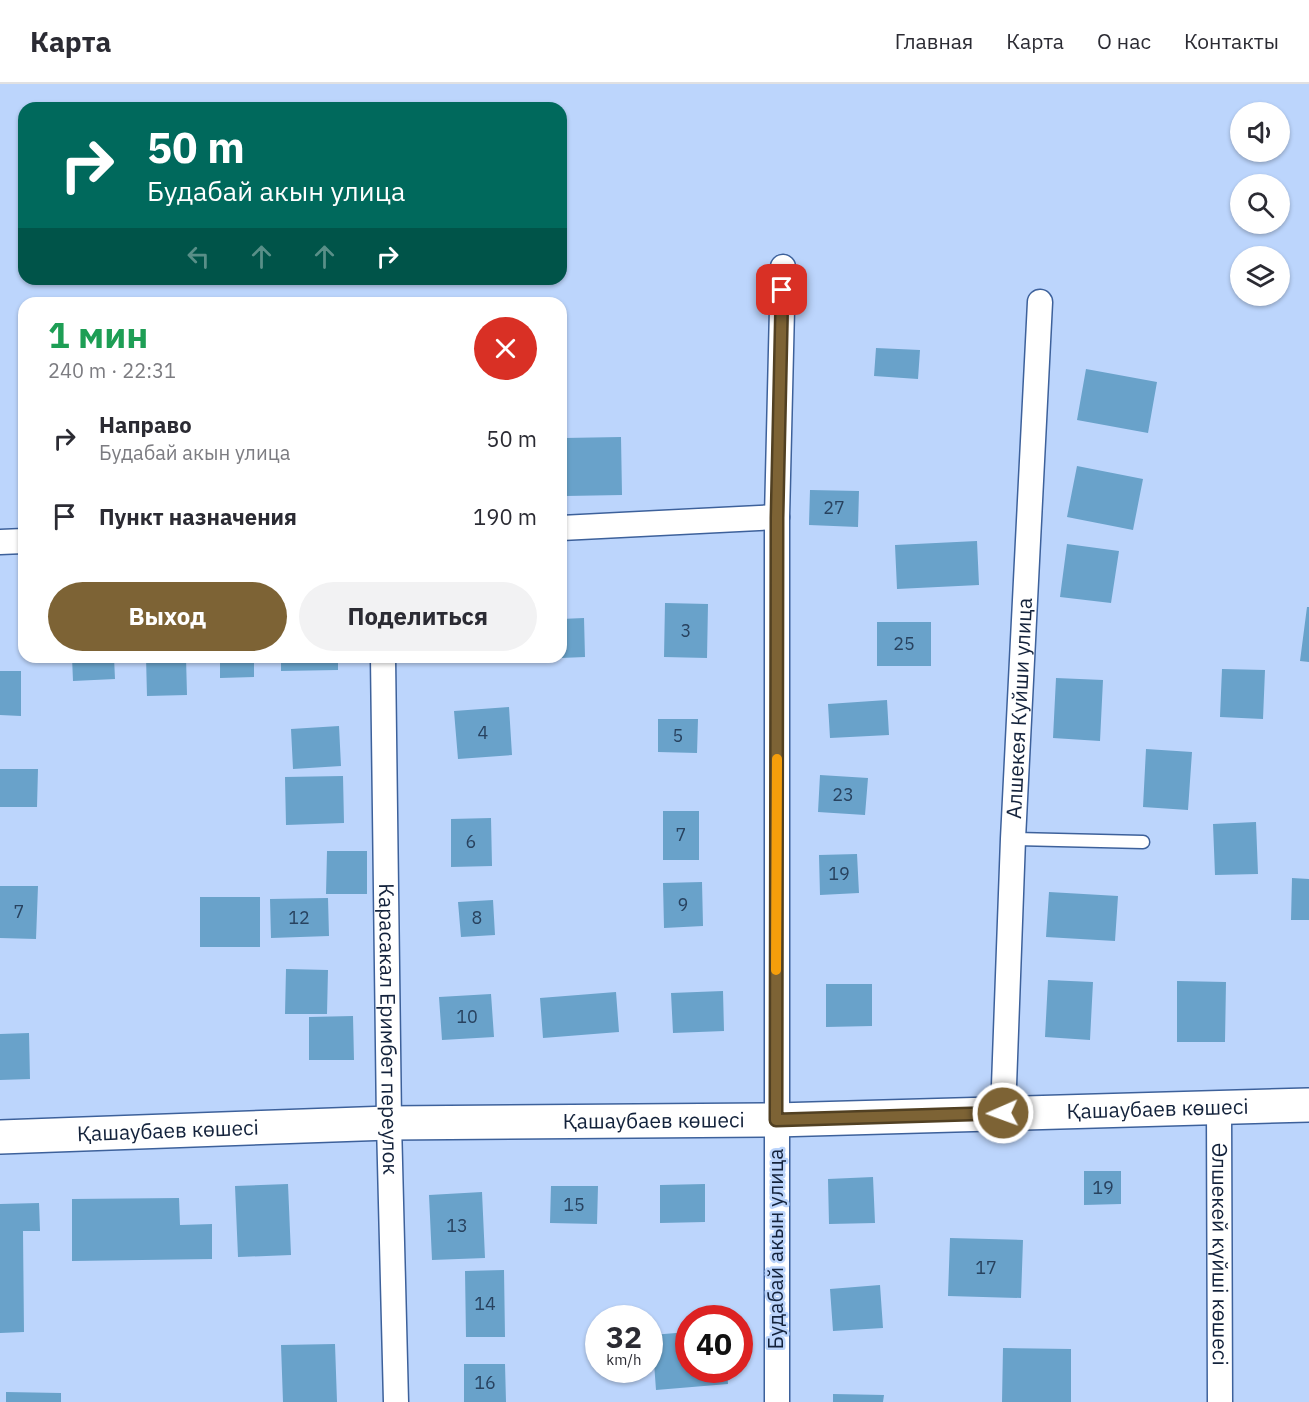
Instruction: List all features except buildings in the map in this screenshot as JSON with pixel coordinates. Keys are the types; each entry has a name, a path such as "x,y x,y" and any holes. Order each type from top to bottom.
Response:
{"street":[{"name":"Будабай акын улица","path":"777,1402 777,518 783,267"},
{"name":"Алшекея Куйши улица","path":"1003,1113 1013,839 1040,302"},
{"path":"567,528 777,518"},
{"path":"0,542 18,541"},
{"name":"Карасакал Еримбет переулок","path":"383,663 389,1123 396,1402"},
{"name":"Қашаубаев көшесі","path":"0,1137 389,1123 776,1120 1309,1105"},
{"name":"Әлшекей күйші көшесі","path":"1219,1107 1220,1402"}],"lane":[{"path":"1013,839 1143,842"}],"slow traffic":[{"path":"776,970 777,759"}],"route":[{"path":"782,290 777,518 776,1120 1003,1113"}]}
